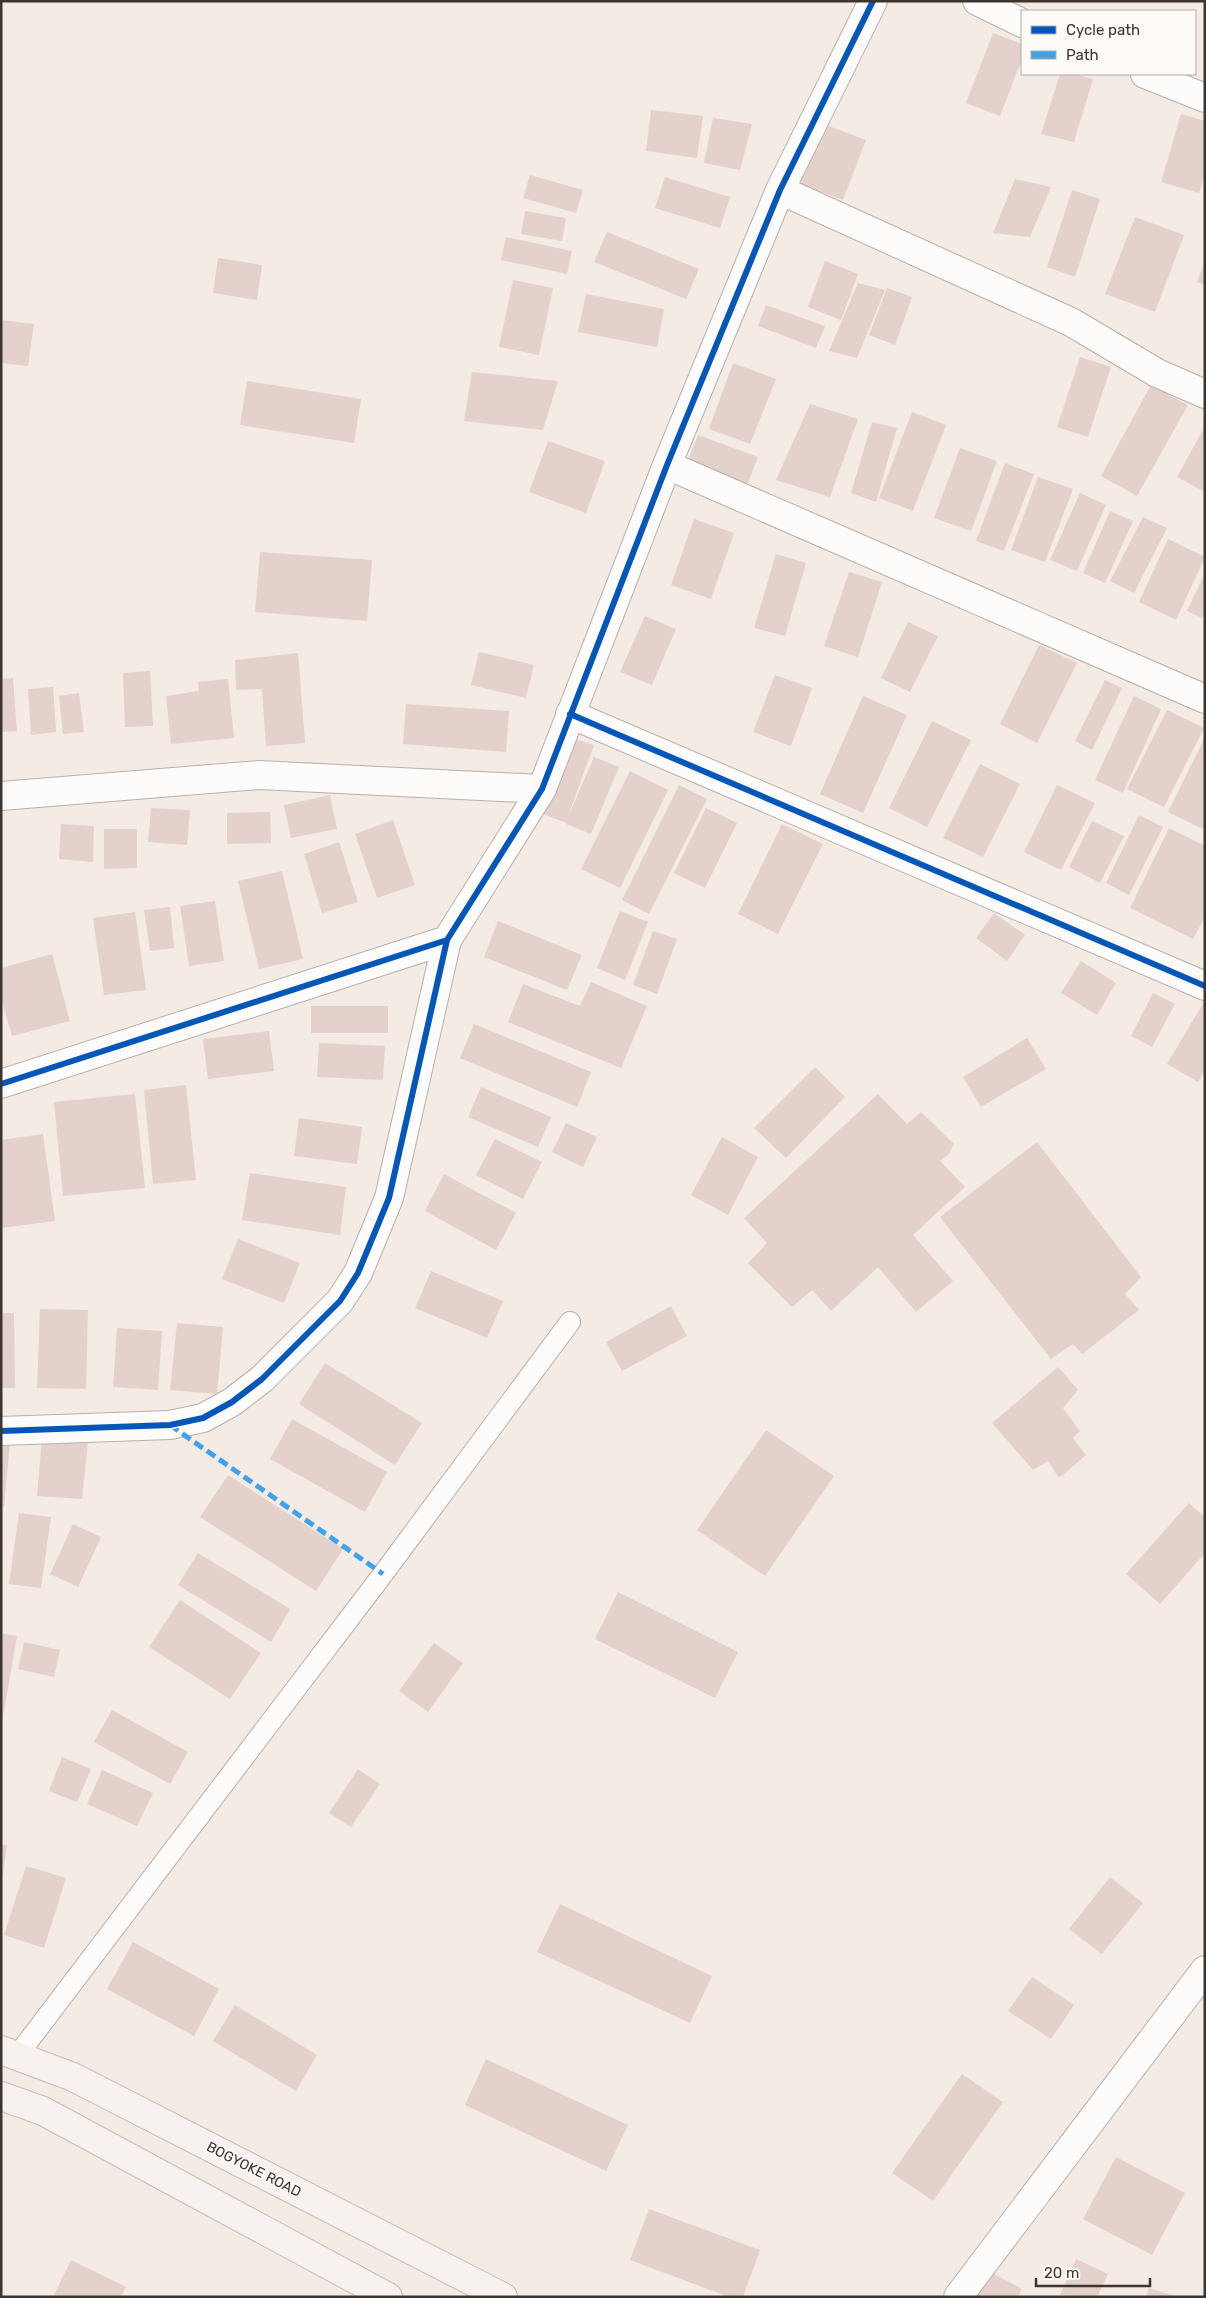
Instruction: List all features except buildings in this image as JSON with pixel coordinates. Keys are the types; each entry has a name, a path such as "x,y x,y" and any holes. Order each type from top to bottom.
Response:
{"main road":[{"name":"BOGYOKE ROAD","path":"9,2053 74,2077 503,2297"},
{"path":"1,2096 43,2112 388,2297"}],"street":[{"path":"1,1431 170,1425 203,1418 232,1402 262,1379 340,1301 358,1273 389,1198 447,940 542,788 667,465 780,190 873,1"},
{"path":"977,1 1021,23"},
{"path":"1148,75 1205,98"},
{"path":"780,190 1071,322 1156,373 1205,394"},
{"path":"667,465 1205,699"},
{"path":"570,714 1205,986"},
{"path":"1,796 259,775 542,788"},
{"path":"1,1084 447,940"},
{"path":"958,2297 1205,1970"}],"lane":[{"path":"9,2053 383,1574 570,1322"}],"marked path":[{"path":"170,1425 383,1574"}],"cycle path":[{"path":"1,1084 447,940 542,789 667,465 780,190 873,1"},
{"path":"570,714 1205,986"},
{"path":"1,1431 170,1425 203,1418 232,1402 262,1379 340,1301 358,1273 389,1198 447,940"}]}
